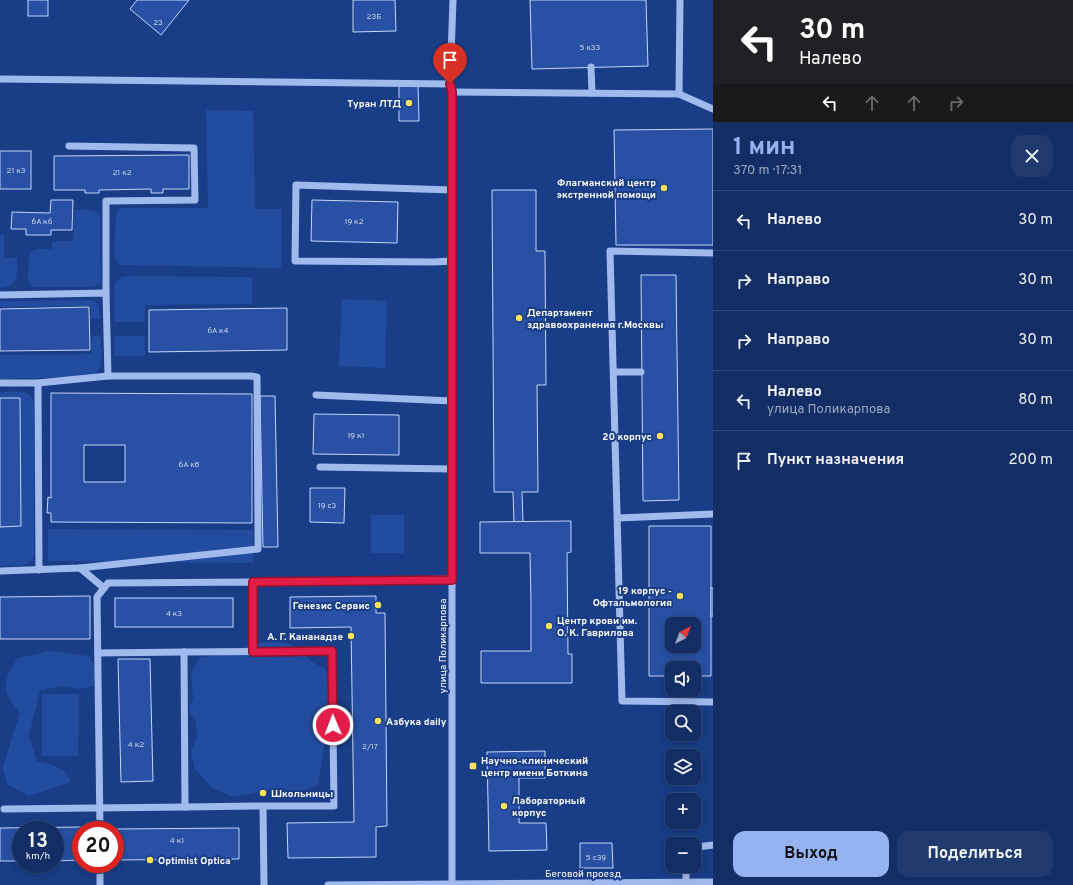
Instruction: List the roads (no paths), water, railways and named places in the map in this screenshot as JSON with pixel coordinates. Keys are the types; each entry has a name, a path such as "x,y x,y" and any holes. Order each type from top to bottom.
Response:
{"street":[{"name":"улица Поликарпова","path":"452,884 452,92 450,84 453,0"},
{"path":"678,94 680,0"},
{"path":"591,67 592,93"},
{"path":"0,79 450,84"},
{"path":"452,92 678,94 713,109"},
{"path":"69,146 194,148 195,200 106,201 108,376"},
{"path":"452,190 296,184 295,261 452,262"},
{"path":"713,253 610,251 622,700 713,702"},
{"path":"0,295 106,293"},
{"path":"614,372 641,372"},
{"path":"0,383 38,383 108,376 257,377 258,549 80,568 0,571"},
{"path":"38,383 39,570"},
{"path":"316,395 452,401"},
{"path":"320,467 452,469"},
{"path":"618,518 713,514"},
{"path":"80,568 104,588"},
{"path":"100,821 97,597 108,583 452,580"},
{"path":"253,582 253,652"},
{"path":"4,809 334,806 332,651 98,653"},
{"path":"184,652 185,807"},
{"path":"263,806 264,885"},
{"path":"701,846 713,845"},
{"path":"100,873 100,885"},
{"path":"686,873 686,882"},
{"name":"Беговой проезд","path":"328,885 713,882"}],"place":[{"name":"Туран ЛТД","path":"409,103"},
{"name":"Флагманский центр экстренной помощи","path":"664,188"},
{"name":"Департамент здравоохранения г.Москвы","path":"519,318"},
{"name":"20 корпус","path":"660,436"},
{"name":"19 корпус - Офтальмология","path":"680,596"},
{"name":"Генезис Сервис","path":"378,605"},
{"name":"Центр крови им. О. К. Гаврилова","path":"549,626"},
{"name":"А. Г. Кананадзе","path":"351,636"},
{"name":"Азбука daily","path":"378,721"},
{"name":"Научно-клинический центр имени Боткина","path":"473,766"},
{"name":"Школьницы","path":"263,793"},
{"name":"Лабораторный корпус","path":"504,806"},
{"name":"Optimist Optica","path":"150,860"}]}
